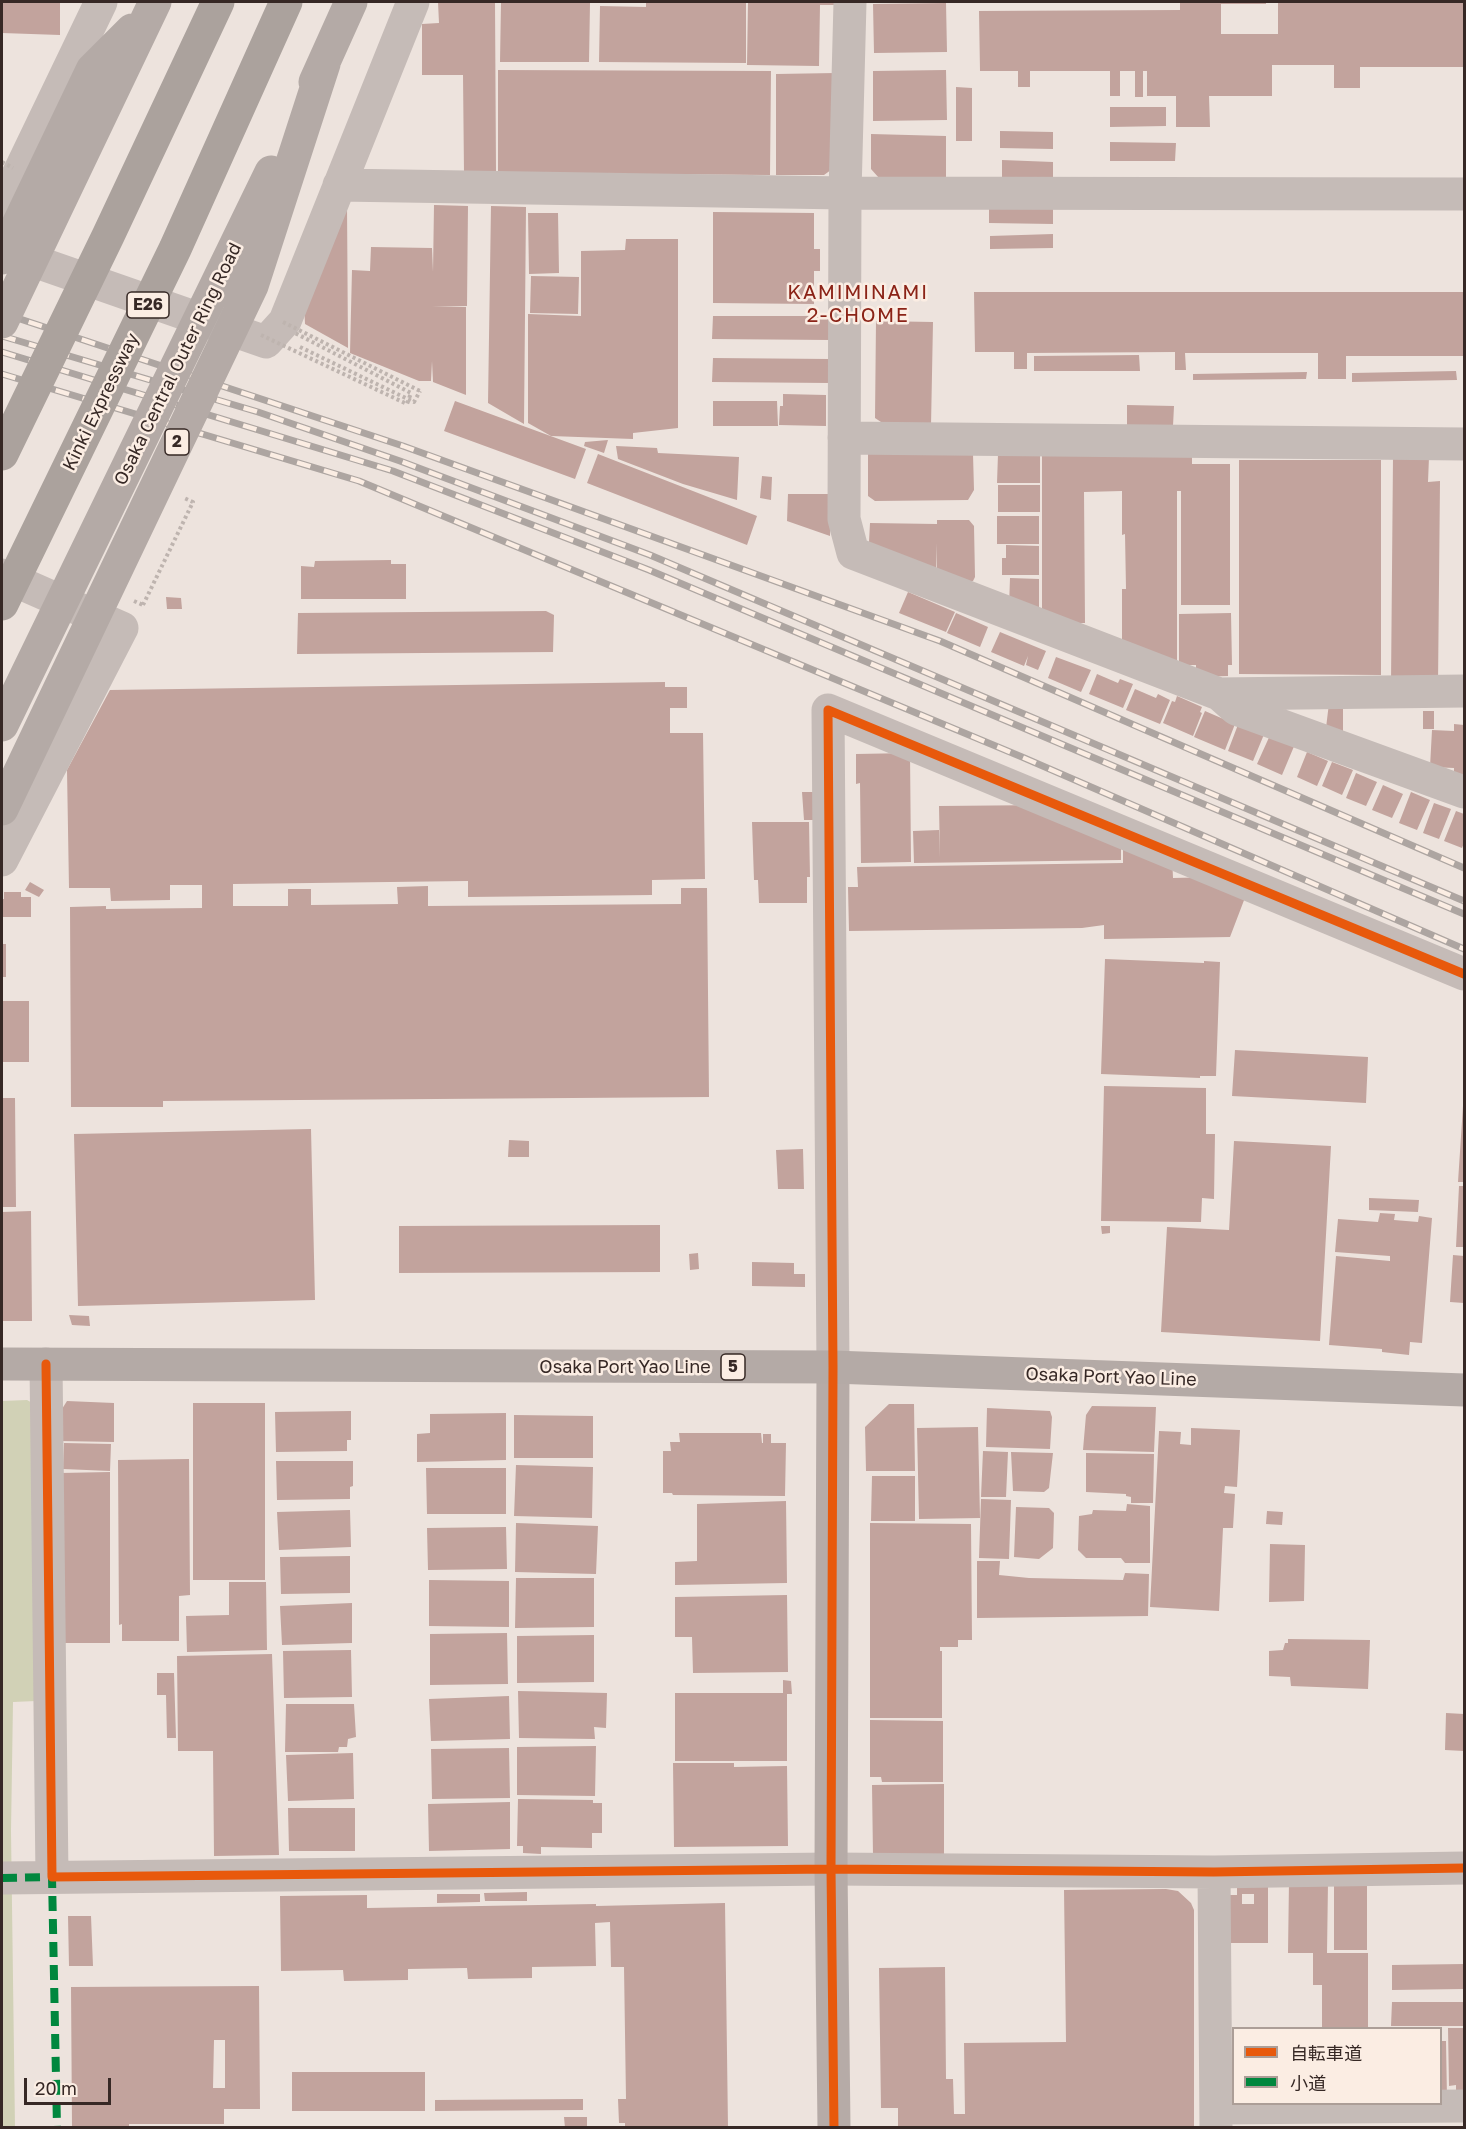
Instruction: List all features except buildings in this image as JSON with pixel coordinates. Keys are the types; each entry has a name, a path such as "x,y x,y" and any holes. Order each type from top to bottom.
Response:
{"highway":[{"path":"2,454 218,2"},
{"name":"Kinki Expressway","path":"2,604 175,249 286,2"}],"main road":[{"name":"Osaka Central Outer Ring Road","path":"2,725 324,64 351,2"},
{"path":"2,258 92,70 153,5"},
{"path":"2,322 153,5"},
{"name":"2","path":"2,809 252,286 324,64"},
{"name":"Osaka Port Yao Line","path":"2,1364 833,1367 1464,1390"}],"street":[{"path":"2,208 101,2"},
{"path":"2,250 266,342 285,321 413,2"},
{"path":"850,2 845,193 844,519 853,553 1219,694 1236,709 1464,792"},
{"path":"339,185 845,193 1464,194"},
{"path":"844,438 1464,444"},
{"path":"2,575 122,628 2,860"},
{"path":"1219,694 1464,691"},
{"path":"834,2127 831,1869 833,1367 828,710 1464,974"},
{"path":"46,1364 52,1877"},
{"path":"6,1878 831,1869 1214,1872 1464,1868"},
{"path":"1214,1872 1216,2118 1464,2106"}],"path":[{"path":"260,334 407,404 411,393 293,332 290,342 394,392 404,397 414,402 420,391 283,322"}],"green space":[{"path":"27,1400 36,1405 36,1701 13,1702 11,1831 15,2128 2,2127 2,1401"}],"railway":[{"path":"2,313 403,446 940,641 1464,868"},
{"path":"2,336 258,412 400,461 650,555 1464,901"},
{"path":"2,352 393,471 649,570 1464,914"},
{"path":"2,374 359,481 1022,757 1464,949"}],"marked path":[{"path":"2,1878 52,1877 57,2128"}],"cycle path":[{"path":"834,2128 831,1869 833,1367 828,710 1464,974"},
{"path":"46,1364 52,1877 831,1869 1214,1872 1464,1868"}],"district":[{"name":"KAMIMINAMI 2-CHOME","path":"858,304"}]}
